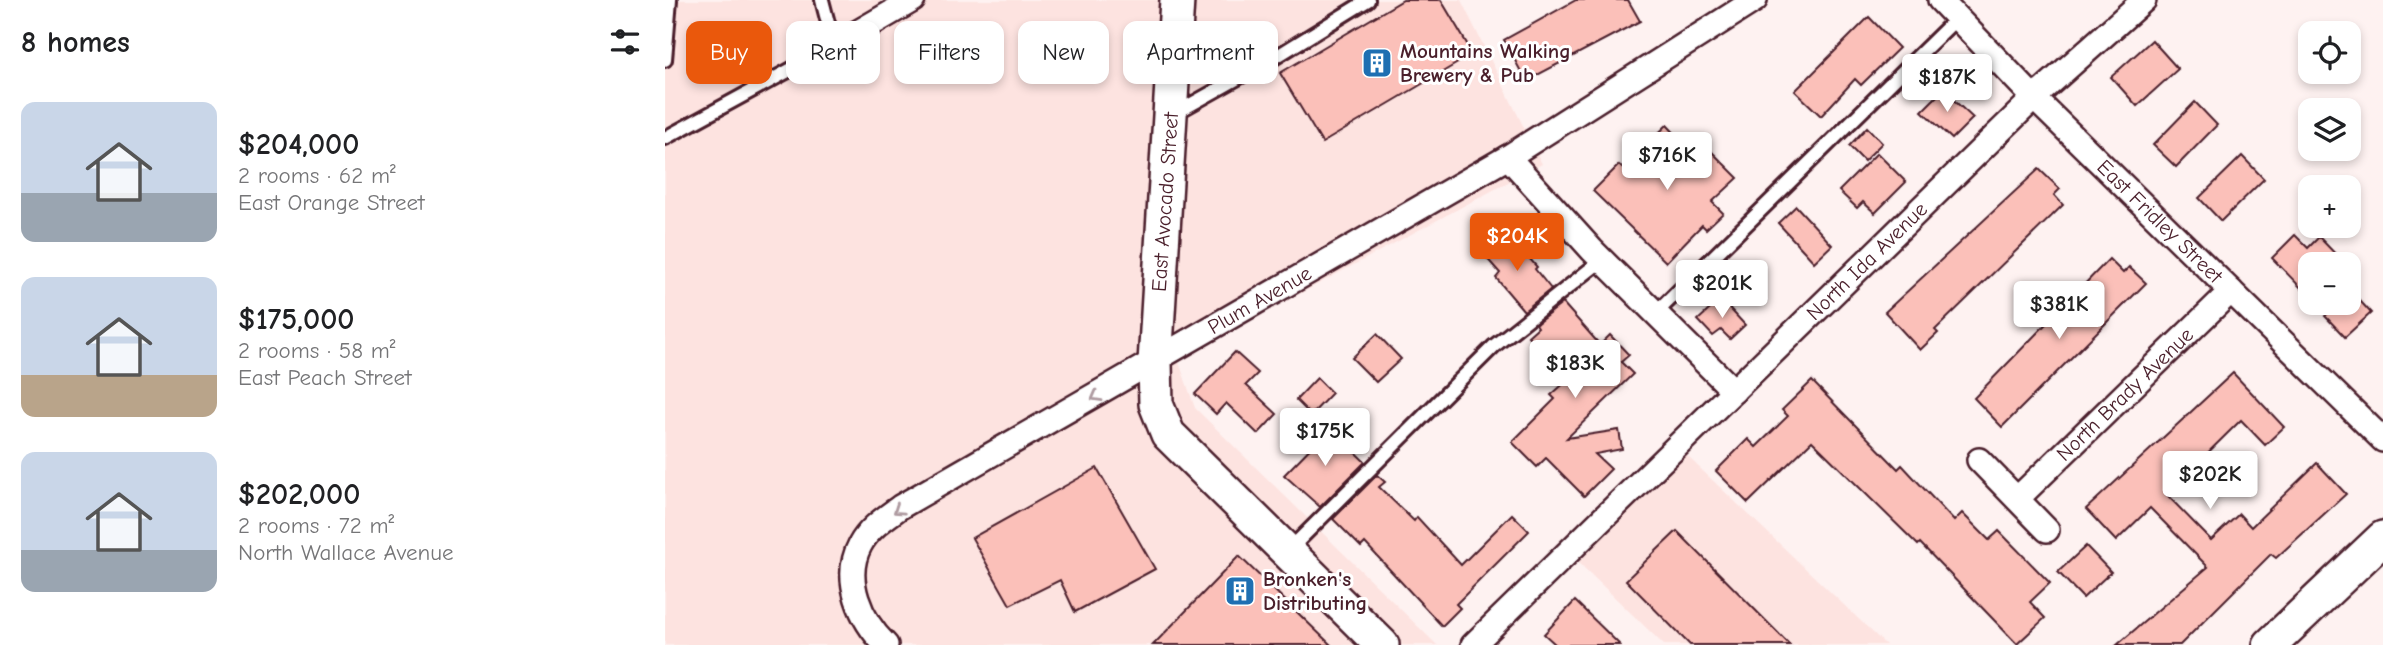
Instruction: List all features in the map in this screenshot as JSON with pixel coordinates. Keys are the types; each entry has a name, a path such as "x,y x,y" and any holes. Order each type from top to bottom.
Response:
{"street":[{"path":"877,21 913,0"},
{"name":"East Avocado Street","path":"1177,0 1155,363 1156,404 1168,433 1382,645"},
{"name":"Plum Avenue","path":"886,645 862,616 855,594 856,556 873,528 900,507 1155,363 1264,296 1508,157 1755,0"},
{"name":"East Fridley Street","path":"1940,0 2034,98 2383,440"},
{"name":"North Ida Avenue","path":"1473,645 2034,98 2144,0"},
{"path":"1508,157 1602,260 1734,391"},
{"name":"North Brady Avenue","path":"2018,498 2231,291"},
{"path":"1979,460 2047,530"},
{"path":"2270,645 2383,538"}],"lane":[{"path":"665,60 670,0"},
{"path":"822,0 827,21"},
{"path":"1170,117 1368,0"},
{"path":"1656,313 1957,19"},
{"path":"665,138 786,72"},
{"path":"1288,551 1495,346 1602,260"}],"shaded area":[{"path":"665,0 1461,0 1542,164 1178,359 1195,408 1437,645 665,645"},
{"path":"1686,455 1886,645 1664,645 1578,562"}],"building":[{"name":"Mountains Walking Brewery & Pub","path":"1403,0 1441,0 1473,54 1322,143 1280,73"},
{"path":"1576,0 1628,0 1640,21 1526,81 1504,40"},
{"path":"1869,17 1899,48 1861,85 1855,79 1821,116 1795,91"},
{"path":"2152,40 2178,69 2137,106 2111,77"},
{"path":"1943,90 1973,118 1952,139 1922,111"},
{"path":"2195,102 2217,125 2176,167 2153,145"},
{"path":"1667,125 1699,159 1709,149 1738,178 1712,202 1723,213 1706,229 1702,225 1666,262 1593,191 1619,165 1622,168"},
{"path":"1867,127 1882,143 1864,161 1849,146"},
{"path":"1877,153 1906,182 1875,213 1863,202 1857,208 1839,191"},
{"path":"2242,156 2264,179 2221,221 2199,198"},
{"path":"2039,169 2060,189 2054,195 2063,205 1935,330 1938,333 1920,350 1885,312"},
{"path":"1796,206 1832,245 1814,262 1778,223"},
{"path":"1508,234 1537,267 1535,269 1551,289 1524,311 1496,278 1500,273 1484,255"},
{"path":"2295,235 2308,248 2320,238 2333,252 2298,252 2298,285 2272,258"},
{"path":"2109,259 2123,273 2129,267 2146,283 2002,427 1974,398"},
{"path":"1721,299 1745,325 1730,339 1721,330 1713,336 1698,320"},
{"path":"2361,302 2371,313 2345,337 2325,316 2361,315"},
{"path":"1563,303 1600,345 1610,335 1629,355 1621,362 1633,374 1567,438 1619,430 1622,449 1595,454 1611,469 1584,496 1546,458 1537,467 1512,442 1555,399 1551,395 1568,380 1528,336 1538,327 1536,324"},
{"path":"1377,334 1401,359 1376,382 1352,358"},
{"path":"1235,352 1258,373 1246,385 1277,414 1258,434 1226,403 1216,414 1195,394"},
{"path":"2233,373 2284,427 2265,445 2241,420 2166,494 2211,540 2239,514 2251,527 2317,463 2346,494 2276,558 2271,554 2180,645 2117,645 2208,567 2150,508 2116,541 2086,509"},
{"path":"1317,378 1332,393 1311,415 1296,400"},
{"path":"1812,381 1898,469 1902,465 1954,521 1962,513 1989,540 1999,531 2050,583 2030,602 2045,618 2017,644 1920,543 1918,545 1812,441 1748,503 1716,471 1748,439 1756,447 1788,416 1782,410"},
{"path":"1330,428 1365,462 1320,507 1284,475"},
{"path":"1097,468 1155,569 1075,612 1060,580 1010,605 972,538"},
{"path":"1377,475 1385,482 1379,487 1414,521 1417,517 1461,565 1512,514 1529,531 1456,604 1460,608 1442,626 1365,543 1361,547 1333,519"},
{"path":"1677,531 1790,645 1690,645 1626,580"},
{"path":"2086,546 2111,572 2083,598 2058,572"},
{"name":"Bronken's Distributing","path":"1239,556 1331,645 1153,645"},
{"path":"1575,601 1620,645 1556,645 1544,634"}],"place":[{"name":"Mountains Walking Brewery & Pub","path":"1377,63"},
{"name":"Bronken's Distributing","path":"1240,591"}]}
